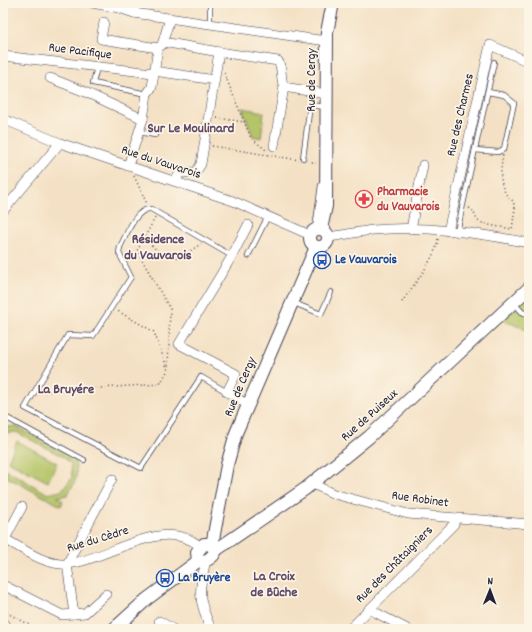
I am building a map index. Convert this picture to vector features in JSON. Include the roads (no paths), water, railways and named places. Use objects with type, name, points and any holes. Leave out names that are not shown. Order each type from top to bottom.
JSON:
[{"type":"street","points":[[92,3],[119,8],[134,13],[326,41]]},
{"type":"street","points":[[134,13],[135,3]]},
{"type":"street","name":"Rue de Cergy","points":[[209,547],[227,465],[236,434],[303,281],[318,237],[326,206],[326,41],[333,3]]},
{"type":"street","points":[[129,166],[143,119],[147,94],[152,87],[153,72],[160,45],[170,18]]},
{"type":"street","points":[[104,22],[101,39],[160,45],[219,55],[278,61],[280,64],[281,81],[284,87],[270,148]]},
{"type":"street","name":"Rue des Charmes","points":[[452,232],[490,45],[529,62]]},
{"type":"street","points":[[175,181],[180,173],[196,172],[201,164],[219,55]]},
{"type":"street","name":"Rue Pacifique","points":[[3,56],[215,80]]},
{"type":"street","points":[[50,78],[143,119]]},
{"type":"street","points":[[284,87],[326,94]]},
{"type":"street","name":"Rue du Vauvarois","points":[[3,119],[60,143],[233,201],[318,237]]},
{"type":"street","points":[[3,211],[60,143]]},
{"type":"street","points":[[411,229],[423,165]]},
{"type":"street","points":[[248,225],[232,256],[179,344],[236,374],[227,392],[248,405]]},
{"type":"street","points":[[318,237],[374,230],[411,229],[438,230],[529,242]]},
{"type":"street","name":"Rue de Puiseux","points":[[202,561],[214,554],[209,547],[267,516],[313,482],[369,437],[405,406],[414,394],[443,367],[452,362],[529,288]]},
{"type":"street","points":[[74,614],[66,564],[112,479]]},
{"type":"street","name":"Rue Robinet","points":[[313,482],[317,486],[334,494],[408,514],[529,524]]},
{"type":"street","name":"Rue du Cèdre","points":[[22,507],[4,539],[46,561],[66,564],[149,538],[170,535],[184,537],[209,547]]},
{"type":"street","name":"Rue des Châtaigniers","points":[[350,629],[454,524],[456,518]]},
{"type":"street","points":[[117,628],[147,598],[202,561]]},
{"type":"street","points":[[202,561],[199,597],[211,629]]},
{"type":"street","points":[[3,585],[62,615],[85,613],[106,594]]},
{"type":"street","points":[[369,609],[407,629]]},
{"type":"street","points":[[159,621],[173,629]]},
{"type":"street","points":[[3,623],[9,629]]},
{"type":"lane","points":[[210,3],[210,23]]},
{"type":"lane","points":[[452,232],[462,207],[494,62]]},
{"type":"lane","points":[[97,67],[93,84],[147,94]]},
{"type":"lane","points":[[475,150],[498,152],[504,149],[514,103],[504,95],[488,92]]},
{"type":"lane","points":[[303,158],[310,105],[326,107]]},
{"type":"lane","points":[[139,132],[155,135]]},
{"type":"lane","points":[[227,392],[200,377],[141,468],[25,408],[68,335],[94,336],[131,277],[119,253],[120,247],[139,213],[149,209],[158,213],[232,256]]},
{"type":"lane","points":[[248,256],[268,216]]},
{"type":"lane","points":[[293,303],[320,314],[331,292]]},
{"type":"lane","points":[[513,302],[522,312],[529,315]]},
{"type":"lane","points":[[3,418],[7,418],[84,460]]},
{"type":"place","name":"Pharmacie du Vauvarois","points":[[364,199]]},
{"type":"place","name":"Le Vauvarois","points":[[322,260]]},
{"type":"place","name":"La Bruyère","points":[[165,578]]},
{"type":"district","name":"Sur Le Moulinard","points":[[191,129]]},
{"type":"district","name":"Résidence du Vauvarois","points":[[158,248]]},
{"type":"district","name":"La Bruyére","points":[[66,390]]},
{"type":"district","name":"La Croix de Bûche","points":[[274,586]]}]
